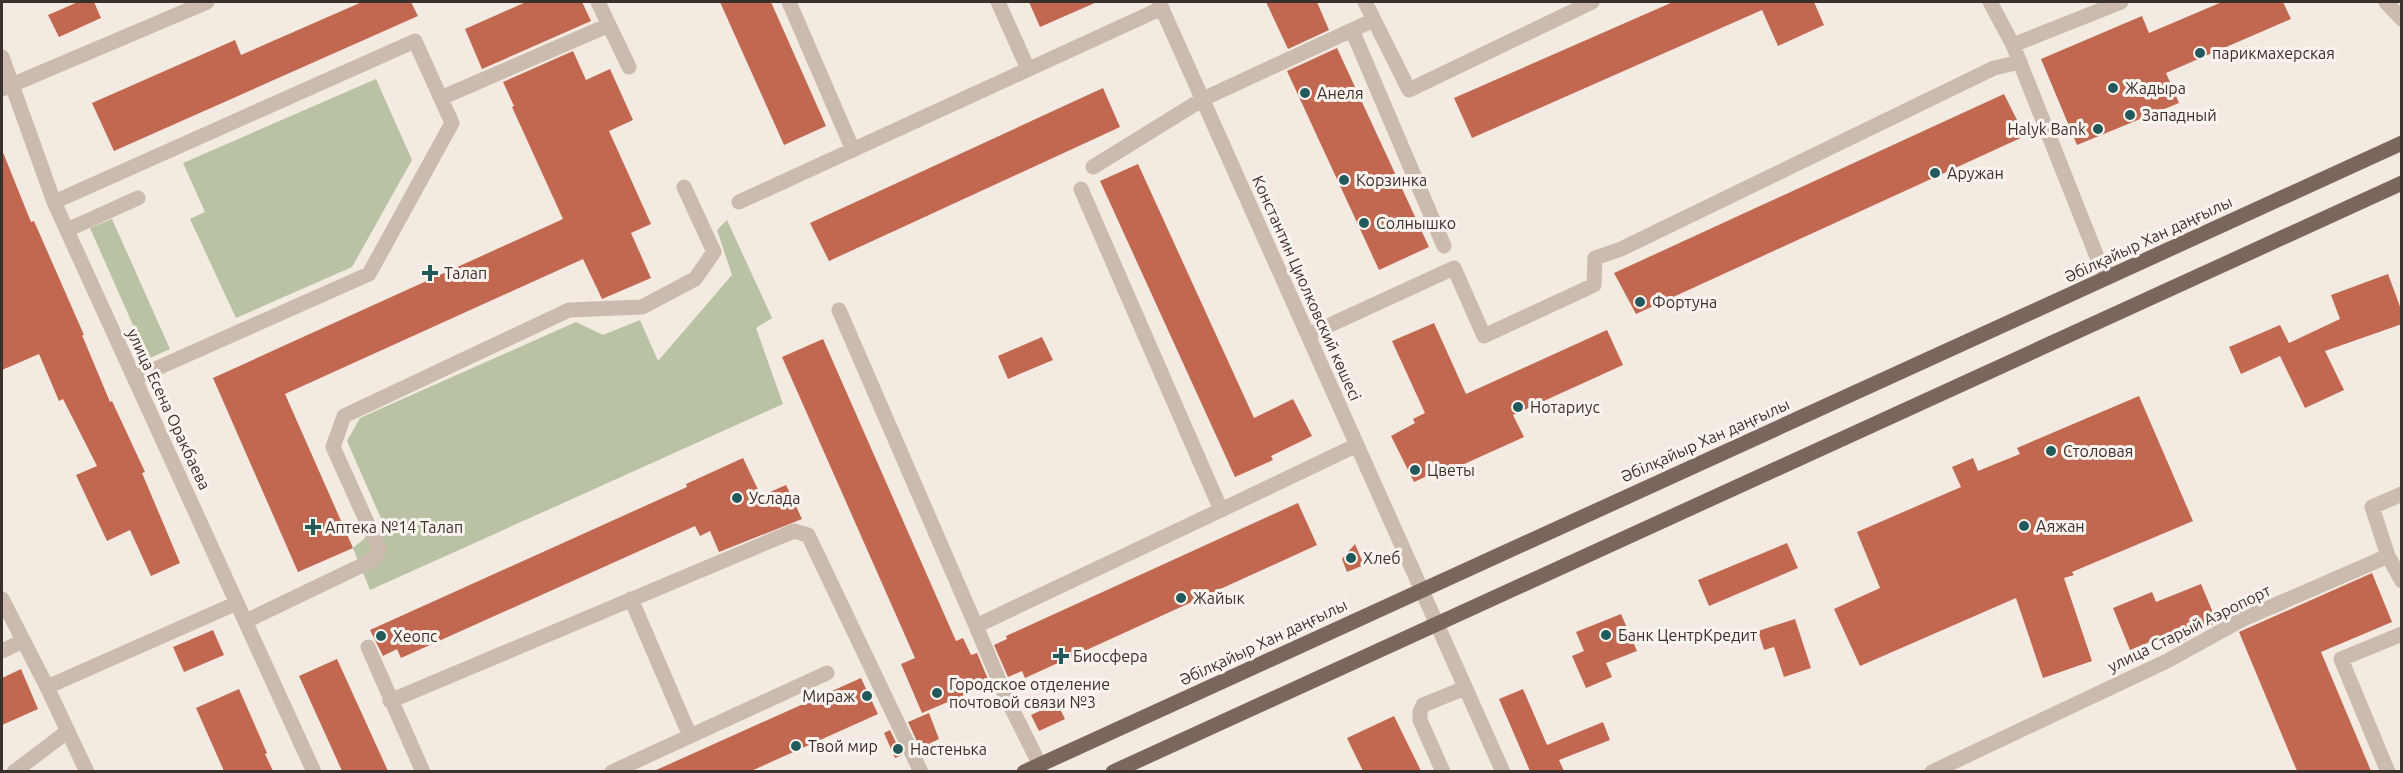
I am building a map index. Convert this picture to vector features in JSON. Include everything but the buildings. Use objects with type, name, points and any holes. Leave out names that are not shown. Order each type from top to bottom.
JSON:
[{"type":"main road","name":"Әбілқайыр Хан даңғылы","points":[[1024,771],[2402,143]]},
{"type":"main road","points":[[1113,771],[2402,183]]},
{"type":"street","points":[[7,86],[207,2]]},
{"type":"street","points":[[598,2],[629,67]]},
{"type":"street","points":[[789,2],[853,150]]},
{"type":"street","points":[[998,2],[1028,69]]},
{"type":"street","points":[[1365,2],[1408,90],[1592,2]]},
{"type":"street","points":[[1990,2],[2013,45],[2099,262],[2110,276]]},
{"type":"street","points":[[2013,45],[2121,2]]},
{"type":"street","points":[[2386,2],[2402,19]]},
{"type":"street","points":[[739,202],[1161,5]]},
{"type":"street","name":"Константин Циолковский көшесі","points":[[1161,5],[1503,771]]},
{"type":"street","points":[[1092,167],[1203,99],[1374,20]]},
{"type":"street","points":[[441,98],[609,25]]},
{"type":"street","points":[[1352,30],[1444,246]]},
{"type":"street","points":[[54,202],[415,41],[452,123],[369,274],[135,378]]},
{"type":"street","name":"улица Есена Оракбаева","points":[[2,57],[7,86],[54,202],[314,771]]},
{"type":"street","points":[[1308,335],[1454,268],[1484,336],[1594,285],[1595,258],[1621,249],[1994,68],[2020,62]]},
{"type":"street","points":[[246,621],[376,556],[379,549],[333,447],[344,416],[569,310],[642,307],[695,279],[714,252],[684,187]]},
{"type":"street","points":[[1081,189],[1221,510]]},
{"type":"street","points":[[67,230],[138,198]]},
{"type":"street","points":[[839,310],[1006,697],[1040,765]]},
{"type":"street","points":[[976,626],[1357,445]]},
{"type":"street","points":[[2402,494],[2372,507],[2388,556],[2402,581]]},
{"type":"street","points":[[390,701],[794,531],[808,535],[921,771]]},
{"type":"street","name":"улица Старый Аэропорт","points":[[1932,771],[2167,661],[2243,619],[2388,556]]},
{"type":"street","points":[[2,599],[87,771]]},
{"type":"street","points":[[631,599],[690,736]]},
{"type":"street","points":[[47,687],[237,603]]},
{"type":"street","points":[[2388,771],[2341,659],[2402,634]]},
{"type":"street","points":[[2,651],[24,641]]},
{"type":"street","points":[[368,647],[423,771]]},
{"type":"street","points":[[612,771],[827,673]]},
{"type":"street","points":[[1443,771],[1420,720],[1420,712],[1423,705],[1465,688]]},
{"type":"street","points":[[14,771],[68,731]]},
{"type":"green space","points":[[376,79],[412,160],[352,267],[236,318],[190,219],[205,212],[183,163]]},
{"type":"green space","points":[[112,219],[170,349],[148,359],[90,228]]},
{"type":"green space","points":[[727,220],[772,318],[756,328],[783,404],[370,590],[353,548],[383,523],[347,441],[360,418],[576,322],[603,335],[640,320],[658,361],[732,275],[717,230]]},
{"type":"place","name":"парикмахерская","points":[[2200,53]]},
{"type":"place","name":"Жадыра","points":[[2113,88]]},
{"type":"place","name":"Анеля","points":[[1305,93]]},
{"type":"place","name":"Западный","points":[[2130,115]]},
{"type":"place","name":"Halyk Bank","points":[[2098,129]]},
{"type":"place","name":"Аружан","points":[[1935,173]]},
{"type":"place","name":"Корзинка","points":[[1344,180]]},
{"type":"place","name":"Солнышко","points":[[1364,223]]},
{"type":"place","name":"Талап","points":[[430,273]]},
{"type":"place","name":"Фортуна","points":[[1640,302]]},
{"type":"place","name":"Нотариус","points":[[1518,407]]},
{"type":"place","name":"Столовая","points":[[2051,451]]},
{"type":"place","name":"Цветы","points":[[1415,470]]},
{"type":"place","name":"Услада","points":[[737,498]]},
{"type":"place","name":"Аяжан","points":[[2024,526]]},
{"type":"place","name":"Аптека №14 Талап","points":[[313,527]]},
{"type":"place","name":"Хлеб","points":[[1351,558]]},
{"type":"place","name":"Жайык","points":[[1181,598]]},
{"type":"place","name":"Банк ЦентрКредит","points":[[1606,635]]},
{"type":"place","name":"Хеопс","points":[[381,636]]},
{"type":"place","name":"Биосфера","points":[[1061,656]]},
{"type":"place","name":"Городское отделение почтовой связи №3","points":[[937,693]]},
{"type":"place","name":"Мираж","points":[[867,696]]},
{"type":"place","name":"Твой мир","points":[[796,746]]},
{"type":"place","name":"Настенька","points":[[898,749]]}]
